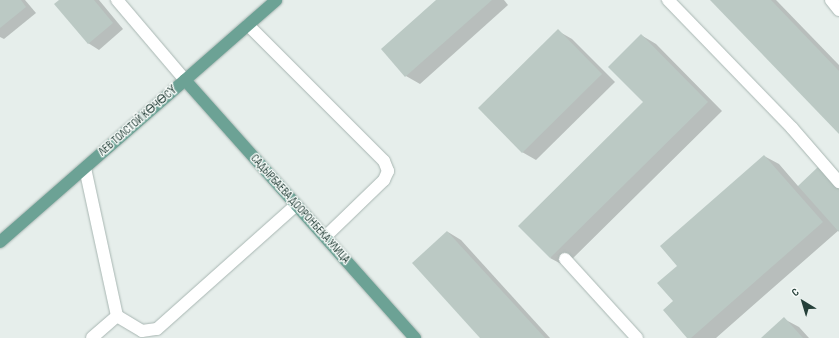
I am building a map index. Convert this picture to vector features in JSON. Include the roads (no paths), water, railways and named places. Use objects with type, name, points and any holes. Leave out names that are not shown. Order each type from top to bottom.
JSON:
[{"type":"main road","name":"ЛЕВ ТОЛСТОЙ КӨЧӨСҮ","points":[[0,242],[276,0]]},
{"type":"main road","name":"САДЫРБАЕВА ДООРОНБЕКА УЛИЦА","points":[[185,80],[415,338]]},
{"type":"lane","points":[[117,0],[185,80]]},
{"type":"lane","points":[[668,0],[792,128],[839,182]]},
{"type":"lane","points":[[831,0],[839,10]]},
{"type":"lane","points":[[248,25],[384,161],[388,171],[384,180],[325,237]]},
{"type":"lane","points":[[85,168],[117,316],[142,331],[157,329],[296,205]]},
{"type":"lane","points":[[565,259],[637,338]]},
{"type":"lane","points":[[92,338],[117,316]]}]
